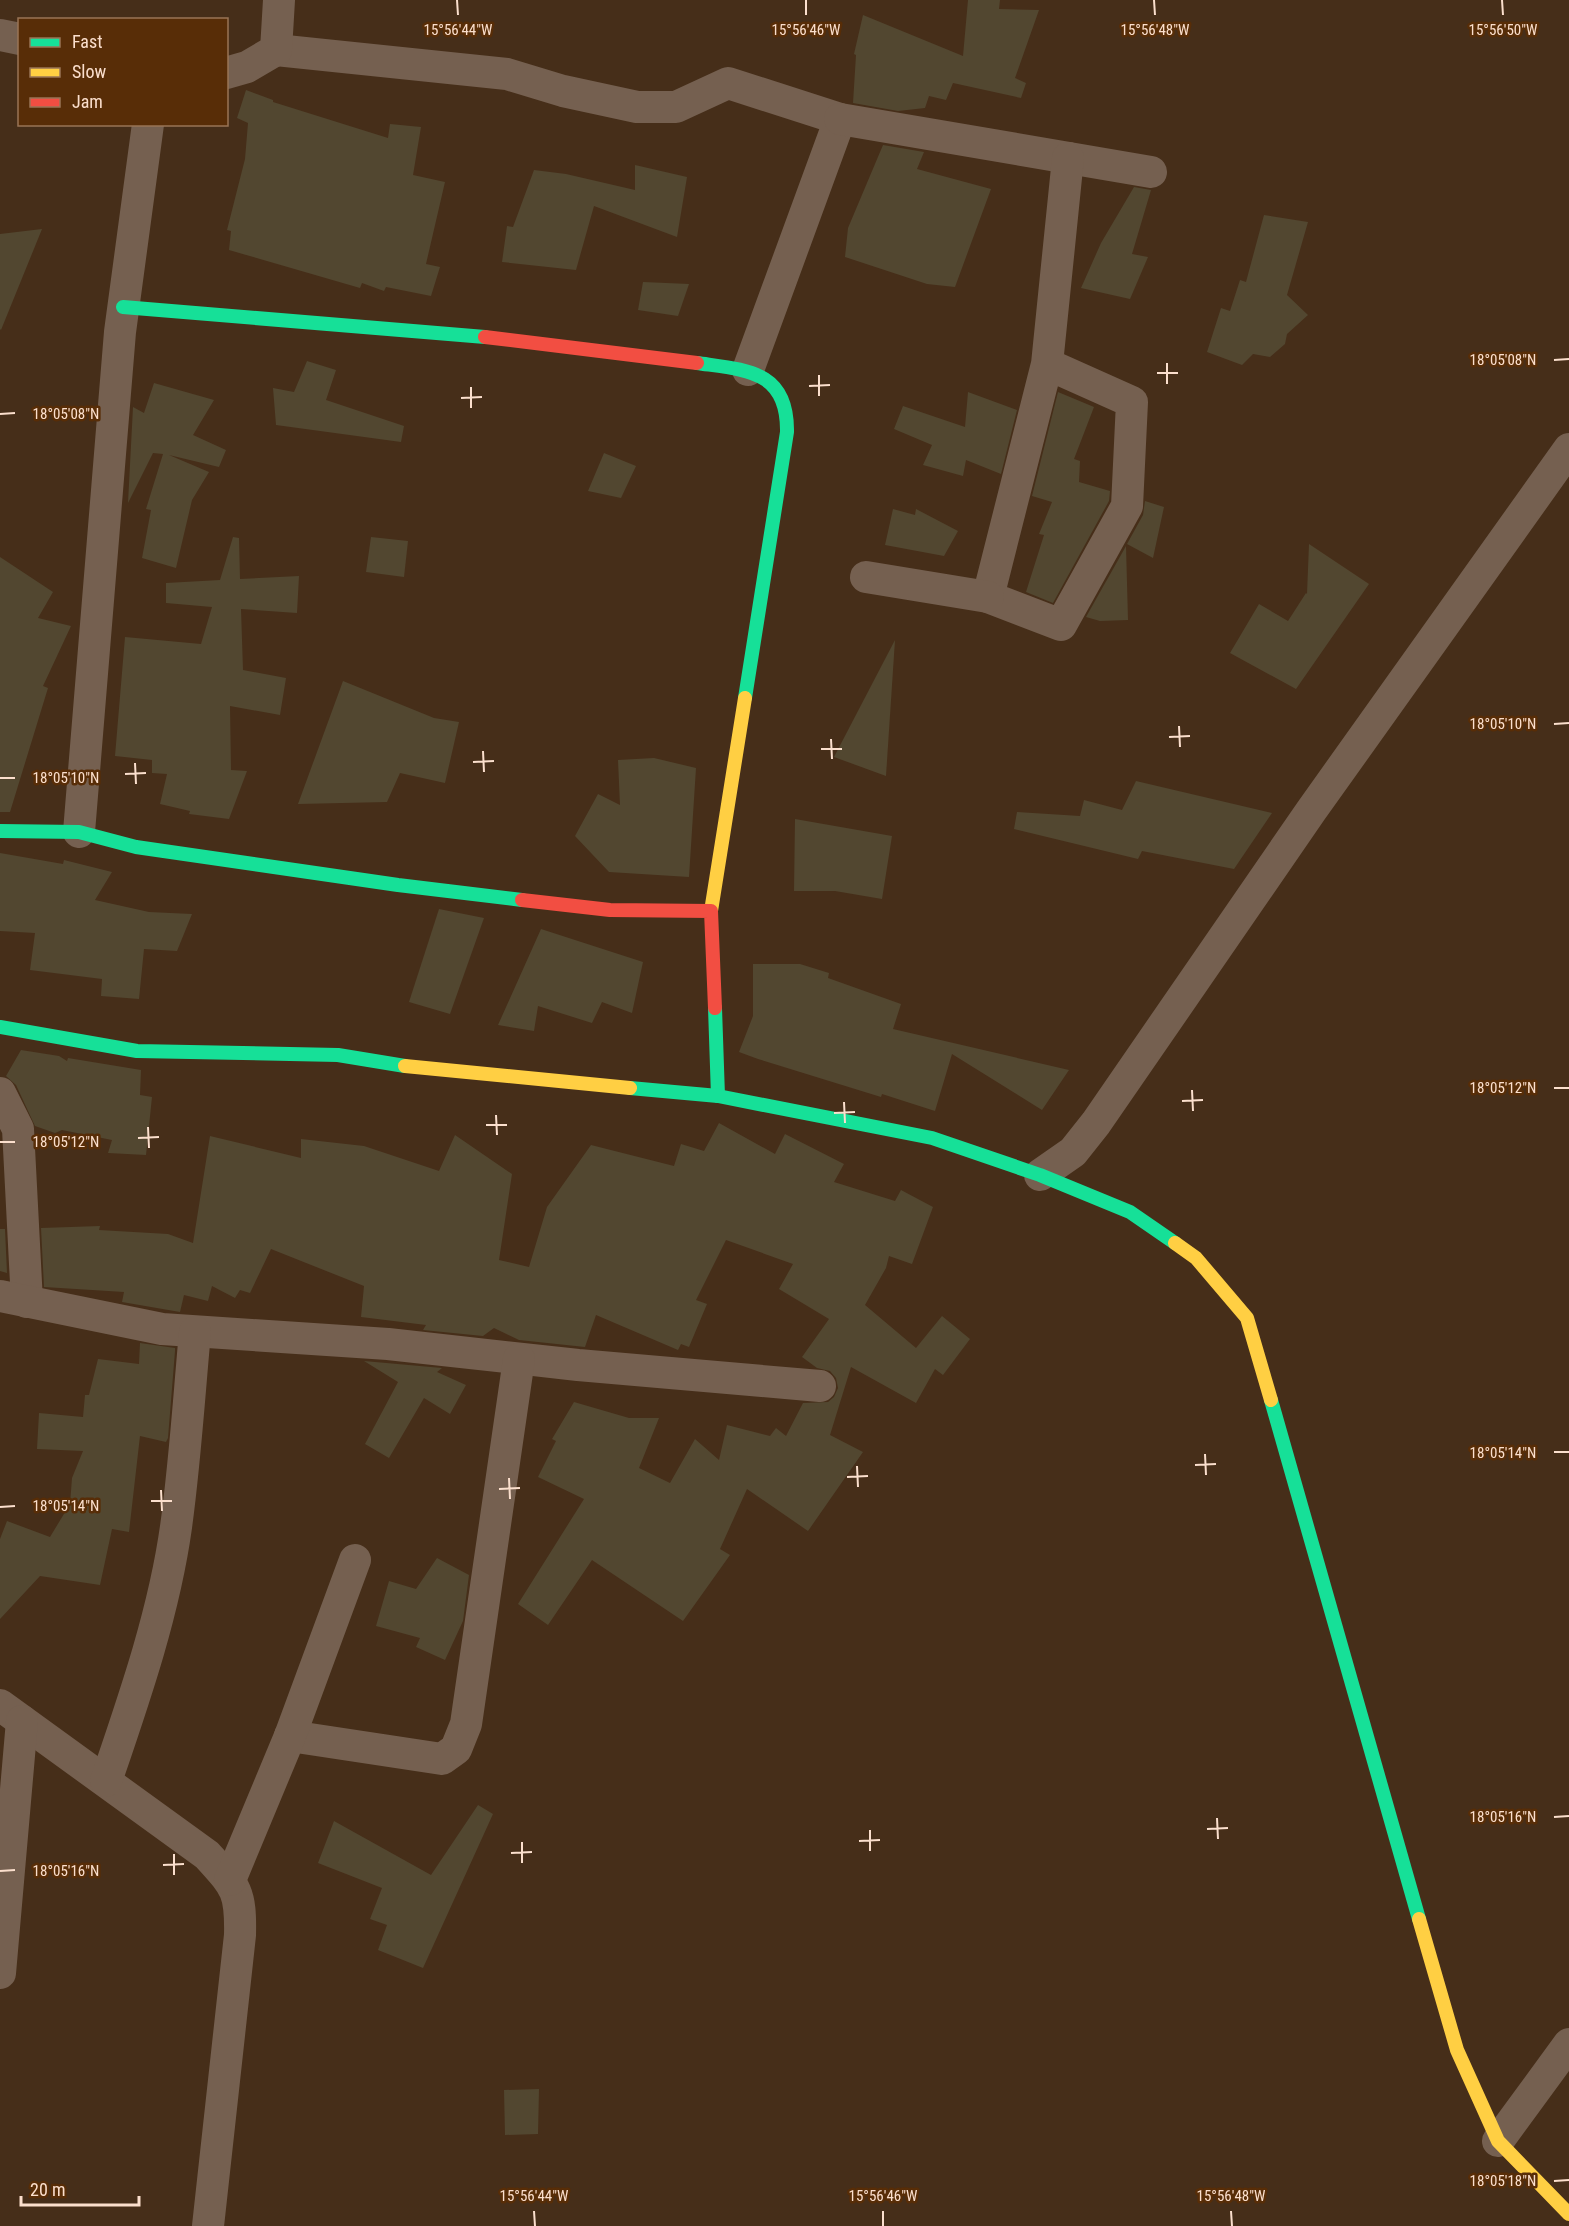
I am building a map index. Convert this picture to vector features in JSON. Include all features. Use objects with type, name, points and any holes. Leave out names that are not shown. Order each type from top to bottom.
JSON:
[{"type":"street","points":[[276,50],[279,0]]},
{"type":"street","points":[[0,35],[18,39]]},
{"type":"street","points":[[228,72],[247,67],[276,50],[507,74],[563,91],[638,107],[676,106],[728,83],[840,119],[1151,172]]},
{"type":"street","points":[[748,370],[840,119]]},
{"type":"street","points":[[79,832],[123,307],[148,126]]},
{"type":"street","points":[[988,597],[1047,364],[1068,158]]},
{"type":"street","points":[[123,307],[500,338],[748,370],[778,388],[788,406],[787,432],[711,910],[718,1096]]},
{"type":"street","points":[[866,577],[988,597],[1061,625],[1127,506],[1132,402],[1047,364]]},
{"type":"street","points":[[1040,1175],[1073,1152],[1096,1123],[1311,811],[1569,449]]},
{"type":"street","points":[[0,831],[79,832],[136,847],[410,886],[610,910],[711,910]]},
{"type":"street","points":[[0,1027],[137,1051],[338,1055],[411,1066],[718,1096],[932,1138],[1040,1175],[1130,1212],[1196,1258],[1247,1318],[1457,2050],[1498,2141],[1569,2214]]},
{"type":"street","points":[[0,1093],[18,1129],[14,1299],[162,1329],[388,1344],[519,1359],[820,1386]]},
{"type":"street","points":[[106,1781],[135,1694],[160,1603],[176,1528],[195,1332]]},
{"type":"street","points":[[290,1736],[442,1759],[456,1749],[466,1724],[519,1359]]},
{"type":"street","points":[[230,1880],[290,1736],[355,1560]]},
{"type":"street","points":[[11,1713],[207,1855],[230,1880],[240,1903],[240,1935],[208,2226]]},
{"type":"street","points":[[0,1973],[11,1713]]},
{"type":"street","points":[[1498,2141],[1569,2044]]},
{"type":"building","points":[[968,0],[1000,0],[999,9],[1039,10],[1015,78],[1026,83],[1021,98],[953,83],[946,100],[929,96],[925,108],[898,111],[853,103],[856,55],[854,54],[863,15],[963,56]]},
{"type":"building","points":[[246,90],[273,100],[273,102],[388,138],[390,124],[421,127],[413,175],[445,182],[426,264],[440,267],[431,296],[386,287],[384,291],[362,283],[360,288],[229,250],[231,231],[227,230],[245,159],[248,123],[237,118]]},
{"type":"building","points":[[883,145],[924,152],[917,169],[991,189],[955,287],[927,284],[845,257],[848,228]]},
{"type":"building","points":[[635,165],[687,177],[677,237],[594,206],[576,270],[502,262],[507,226],[513,227],[534,170],[566,174],[635,190]]},
{"type":"building","points":[[1134,187],[1151,190],[1132,254],[1148,257],[1130,299],[1081,288],[1101,243]]},
{"type":"building","points":[[1264,215],[1308,222],[1287,295],[1308,315],[1287,334],[1285,344],[1270,357],[1253,354],[1242,365],[1207,352],[1221,308],[1230,311],[1240,280],[1246,282]]},
{"type":"building","points":[[42,229],[1,330],[0,234]]},
{"type":"building","points":[[643,282],[689,284],[678,316],[638,310]]},
{"type":"building","points":[[307,361],[336,370],[326,400],[404,426],[401,442],[276,425],[273,388],[294,392]]},
{"type":"building","points":[[154,383],[214,400],[193,435],[226,450],[219,467],[169,455],[209,472],[192,500],[176,568],[142,558],[151,510],[146,509],[163,454],[153,453],[128,503],[133,407],[144,413]]},
{"type":"building","points":[[968,392],[1017,410],[1001,474],[966,460],[963,476],[923,465],[932,445],[894,429],[903,406],[965,427]]},
{"type":"building","points":[[1058,392],[1094,407],[1074,459],[1080,461],[1079,482],[1110,491],[1109,501],[1053,603],[1026,592],[1044,535],[1039,534],[1052,502],[1032,496]]},
{"type":"building","points":[[604,453],[636,466],[621,498],[588,491]]},
{"type":"building","points":[[1145,501],[1164,507],[1153,558],[1127,544],[1143,515]]},
{"type":"building","points":[[893,509],[915,515],[916,509],[958,531],[944,556],[885,545]]},
{"type":"building","points":[[233,537],[239,538],[240,579],[299,576],[297,613],[241,609],[243,670],[286,678],[280,715],[230,706],[231,770],[247,771],[229,819],[189,814],[190,811],[160,804],[167,774],[152,773],[152,760],[115,756],[125,637],[201,644],[212,607],[166,603],[166,583],[220,580]]},
{"type":"building","points":[[371,537],[408,541],[404,577],[366,572]]},
{"type":"building","points":[[1309,544],[1369,584],[1296,689],[1230,653],[1259,604],[1288,621],[1307,594]]},
{"type":"building","points":[[1126,546],[1128,620],[1100,621],[1086,617]]},
{"type":"building","points":[[0,557],[53,592],[38,618],[71,626],[43,686],[48,688],[10,812],[0,812]]},
{"type":"building","points":[[895,640],[886,776],[834,757]]},
{"type":"building","points":[[343,681],[434,718],[459,722],[445,783],[400,773],[387,802],[298,804]]},
{"type":"building","points":[[654,758],[696,768],[689,877],[609,872],[575,836],[598,794],[620,805],[618,760]]},
{"type":"building","points":[[1136,781],[1272,813],[1234,869],[1142,851],[1138,859],[1014,829],[1017,812],[1080,816],[1084,800],[1122,810]]},
{"type":"building","points":[[795,819],[892,836],[882,899],[835,891],[794,891]]},
{"type":"building","points":[[0,853],[63,864],[64,860],[112,872],[95,900],[149,912],[192,914],[177,951],[144,949],[139,999],[101,996],[102,979],[30,970],[35,933],[0,931]]},
{"type":"building","points":[[439,909],[484,918],[450,1014],[409,1002]]},
{"type":"building","points":[[541,929],[643,962],[632,1013],[602,1002],[592,1023],[538,1006],[534,1031],[498,1025]]},
{"type":"building","points":[[753,964],[800,964],[829,973],[828,978],[901,1004],[893,1029],[1069,1070],[1042,1110],[952,1054],[935,1111],[758,1059],[739,1052],[753,1016]]},
{"type":"building","points":[[21,1050],[59,1056],[67,1061],[68,1058],[141,1070],[140,1095],[152,1097],[146,1155],[108,1153],[112,1140],[62,1130],[55,1133],[35,1126],[16,1085],[6,1076]]},
{"type":"building","points":[[719,1123],[775,1154],[785,1134],[844,1164],[834,1182],[895,1201],[901,1190],[933,1207],[912,1264],[889,1256],[886,1268],[865,1305],[916,1348],[942,1316],[970,1339],[943,1375],[935,1369],[916,1403],[851,1367],[830,1435],[863,1452],[808,1531],[747,1489],[720,1549],[730,1555],[683,1621],[592,1560],[548,1625],[518,1604],[584,1499],[538,1477],[556,1441],[552,1439],[574,1402],[629,1418],[659,1418],[639,1468],[670,1483],[695,1439],[719,1460],[727,1425],[770,1436],[776,1428],[786,1436],[803,1403],[828,1402],[834,1397],[838,1388],[836,1378],[830,1371],[817,1368],[802,1357],[829,1319],[779,1289],[793,1264],[726,1240],[696,1300],[707,1304],[689,1347],[681,1344],[678,1350],[596,1315],[585,1347],[519,1340],[494,1328],[483,1336],[423,1330],[426,1325],[361,1317],[364,1286],[271,1249],[250,1293],[240,1290],[235,1298],[212,1286],[208,1301],[184,1295],[180,1312],[122,1302],[124,1292],[44,1287],[41,1228],[100,1226],[99,1230],[168,1234],[193,1243],[210,1136],[301,1158],[301,1139],[364,1146],[439,1171],[455,1135],[512,1174],[499,1260],[529,1267],[547,1207],[591,1145],[674,1166],[681,1144],[704,1151]]},
{"type":"building","points":[[0,1229],[5,1229],[7,1273],[0,1271]]},
{"type":"building","points":[[140,1343],[175,1348],[175,1351],[168,1438],[166,1442],[140,1436],[129,1532],[112,1529],[100,1585],[40,1576],[0,1619],[0,1539],[7,1521],[50,1537],[70,1504],[72,1478],[83,1451],[37,1449],[39,1413],[83,1417],[85,1395],[89,1395],[98,1359],[139,1364]]},
{"type":"building","points":[[364,1361],[442,1368],[437,1372],[466,1385],[450,1414],[424,1398],[389,1458],[365,1444],[398,1382]]},
{"type":"building","points":[[437,1558],[469,1575],[463,1621],[445,1660],[416,1647],[420,1638],[376,1626],[389,1581],[416,1589]]},
{"type":"building","points":[[478,1805],[493,1814],[423,1968],[378,1950],[387,1925],[370,1919],[382,1888],[318,1863],[334,1821],[431,1875]]},
{"type":"building","points":[[539,2089],[538,2134],[505,2135],[504,2090]]},
{"type":"traffic: fast","points":[[123,307],[485,337]]},
{"type":"traffic: fast","points":[[697,363],[732,368],[761,377],[772,385],[780,396],[785,412],[787,432],[745,698]]},
{"type":"traffic: fast","points":[[0,831],[79,832],[136,847],[398,885],[522,900]]},
{"type":"traffic: fast","points":[[715,1008],[718,1096]]},
{"type":"traffic: fast","points":[[0,1027],[137,1051],[338,1055],[405,1066]]},
{"type":"traffic: fast","points":[[630,1088],[718,1096],[932,1138],[1040,1175],[1130,1212],[1175,1243]]},
{"type":"traffic: fast","points":[[1271,1400],[1419,1919]]},
{"type":"traffic: slow","points":[[711,911],[745,698]]},
{"type":"traffic: slow","points":[[405,1066],[630,1088]]},
{"type":"traffic: slow","points":[[1175,1243],[1196,1258],[1247,1318],[1271,1400]]},
{"type":"traffic: slow","points":[[1419,1919],[1457,2050],[1498,2141],[1569,2214]]},
{"type":"traffic: jam","points":[[485,337],[697,363]]},
{"type":"traffic: jam","points":[[522,900],[610,910],[711,911],[715,1008]]}]
